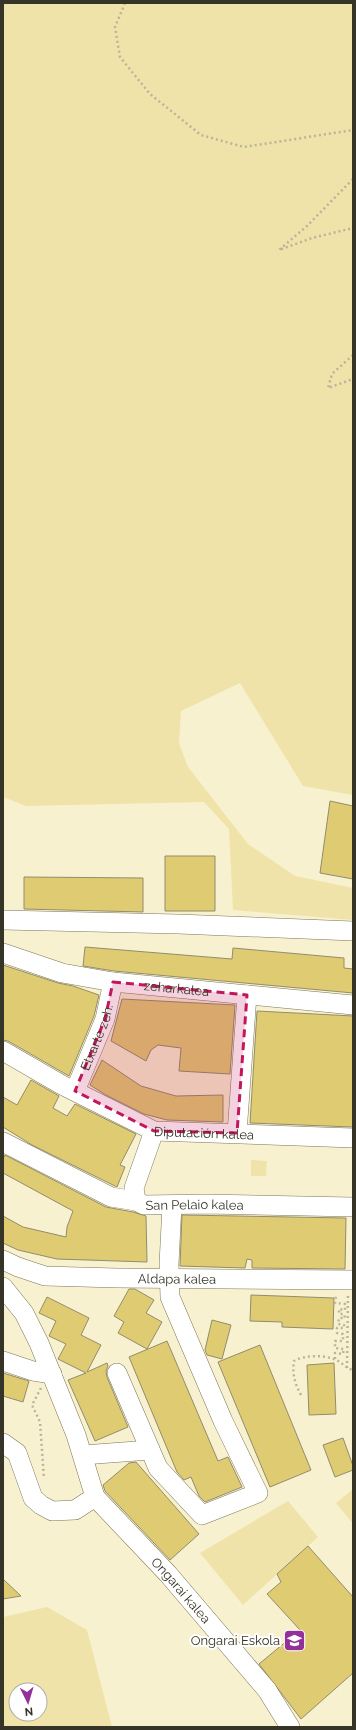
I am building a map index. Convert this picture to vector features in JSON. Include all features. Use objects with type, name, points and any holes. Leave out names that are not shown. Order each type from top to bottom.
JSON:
[{"type":"street","points":[[3,920],[178,924],[353,931]]},
{"type":"street","name":"zeharkalea","points":[[3,953],[62,973],[113,982],[353,1005]]},
{"type":"street","name":"Etxarte zeh.","points":[[75,1092],[105,1020],[113,982]]},
{"type":"street","points":[[237,1134],[247,995]]},
{"type":"street","name":"Diputación kalea","points":[[4,1054],[75,1092],[154,1131],[353,1138]]},
{"type":"street","points":[[136,1201],[134,1188],[154,1131]]},
{"type":"street","name":"San Pelaio kalea","points":[[3,1142],[111,1197],[136,1201],[144,1205],[206,1204],[353,1207]]},
{"type":"street","points":[[117,1373],[158,1468],[202,1515],[258,1493],[223,1421],[170,1296],[169,1278],[172,1205]]},
{"type":"street","name":"Aldapa kalea","points":[[3,1260],[18,1267],[45,1276],[169,1278],[348,1288]]},
{"type":"street","name":"Ongarai kalea","points":[[3,1288],[24,1313],[39,1343],[83,1455],[96,1498],[168,1574],[267,1690],[290,1727]]},
{"type":"street","points":[[3,1361],[33,1371],[52,1374]]},
{"type":"street","points":[[3,1443],[17,1453],[33,1498],[41,1505],[52,1511],[75,1510],[96,1498]]},
{"type":"street","points":[[83,1455],[150,1450]]},
{"type":"path","points":[[125,3],[115,27],[120,57],[150,94],[202,135],[244,147],[353,130]]},
{"type":"path","points":[[353,179],[306,226],[279,250],[312,238],[353,228]]},
{"type":"path","points":[[353,355],[332,374],[328,388],[353,379]]},
{"type":"path","points":[[335,1360],[335,1353],[343,1354],[344,1349],[335,1348],[335,1341],[343,1342],[343,1334],[336,1333],[337,1328],[344,1328],[344,1325],[338,1324],[339,1318],[345,1318],[344,1314],[339,1314],[339,1309],[345,1310],[345,1304],[335,1303],[336,1293],[348,1288],[347,1369]]},
{"type":"path","points":[[301,1395],[294,1380],[294,1361],[304,1356],[335,1360],[347,1369],[353,1370]]},
{"type":"path","points":[[33,1371],[34,1376],[44,1384],[32,1405],[40,1422],[44,1481]]},
{"type":"highlighted area","points":[[113,982],[247,995],[237,1133],[154,1131],[75,1091],[105,1019]]},
{"type":"shaded area","points":[[3,3],[353,3],[353,795],[303,786],[240,683],[181,711],[179,743],[188,767],[248,844],[295,876],[353,888],[353,920],[233,910],[229,829],[204,802],[26,806],[3,797]]},
{"type":"shaded area","points":[[251,1160],[267,1161],[266,1176],[251,1176]]},
{"type":"shaded area","points":[[353,1489],[353,1524],[336,1503]]},
{"type":"shaded area","points":[[288,1501],[318,1537],[243,1605],[200,1553]]},
{"type":"shaded area","points":[[47,1607],[87,1630],[112,1727],[3,1727],[3,1617]]},
{"type":"building","points":[[330,801],[353,806],[353,879],[320,873]]},
{"type":"building","points":[[165,856],[215,856],[215,911],[165,911]]},
{"type":"building","points":[[24,877],[143,878],[143,912],[24,909]]},
{"type":"building","points":[[85,947],[232,959],[233,948],[344,958],[344,968],[353,969],[353,993],[114,971],[83,966]]},
{"type":"building","points":[[3,965],[99,995],[94,1016],[69,1076],[8,1041],[3,1040]]},
{"type":"building","points":[[122,999],[235,1005],[230,1074],[179,1071],[181,1048],[158,1045],[151,1050],[146,1061],[111,1041]]},
{"type":"building","points":[[257,1011],[353,1016],[353,1127],[250,1123]]},
{"type":"building","points":[[102,1060],[141,1086],[176,1096],[223,1095],[223,1122],[167,1120],[144,1114],[106,1095],[90,1085]]},
{"type":"building","points":[[31,1080],[59,1096],[53,1108],[67,1116],[75,1104],[136,1134],[120,1165],[125,1167],[117,1187],[32,1145],[3,1127],[3,1097],[17,1105]]},
{"type":"building","points":[[5,1155],[106,1207],[146,1216],[147,1262],[57,1259],[18,1250],[3,1243],[3,1216],[23,1227],[66,1237],[67,1227],[73,1211],[3,1173],[3,1159]]},
{"type":"building","points":[[182,1215],[346,1218],[345,1269],[252,1268],[252,1260],[247,1259],[245,1268],[180,1266]]},
{"type":"building","points":[[129,1289],[135,1289],[154,1300],[146,1313],[162,1322],[147,1349],[118,1333],[124,1322],[114,1316]]},
{"type":"building","points":[[251,1295],[334,1298],[333,1329],[282,1327],[282,1322],[250,1321]]},
{"type":"building","points":[[47,1297],[89,1318],[81,1335],[101,1345],[87,1372],[107,1363],[107,1377],[128,1427],[95,1441],[68,1380],[86,1373],[58,1359],[66,1344],[49,1336],[56,1321],[39,1313]]},
{"type":"building","points":[[212,1320],[231,1325],[222,1359],[207,1355],[205,1350]]},
{"type":"building","points":[[167,1341],[218,1461],[228,1457],[242,1487],[205,1502],[199,1496],[191,1477],[184,1480],[177,1472],[129,1357]]},
{"type":"building","points":[[260,1345],[311,1470],[270,1487],[218,1362]]},
{"type":"building","points":[[334,1363],[336,1414],[309,1415],[307,1365]]},
{"type":"building","points":[[3,1373],[29,1381],[23,1402],[3,1396]]},
{"type":"building","points":[[343,1438],[353,1470],[335,1477],[323,1445]]},
{"type":"building","points":[[136,1462],[199,1534],[170,1560],[105,1491],[103,1485],[129,1463]]},
{"type":"building","points":[[308,1546],[353,1597],[353,1673],[301,1719],[259,1664],[300,1630],[267,1594],[281,1582],[277,1574]]},
{"type":"building","points":[[3,1579],[21,1596],[3,1599]]},
{"type":"place","name":"Ongarai Eskola","points":[[295,1640]]}]
